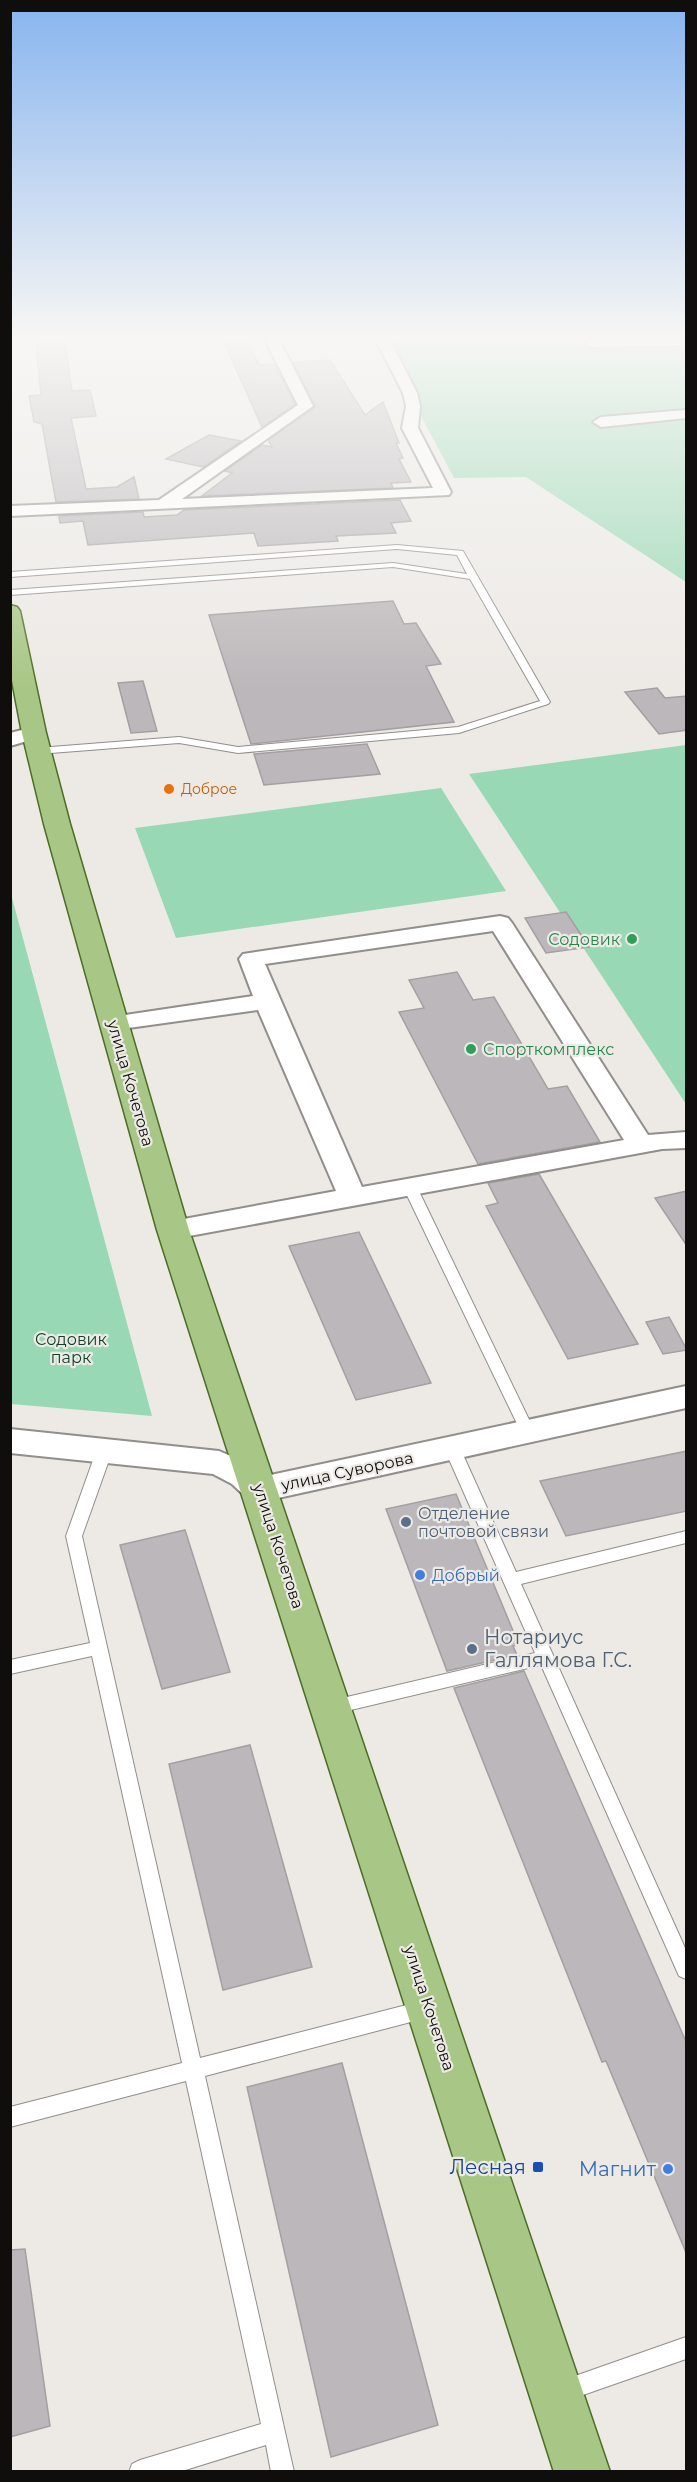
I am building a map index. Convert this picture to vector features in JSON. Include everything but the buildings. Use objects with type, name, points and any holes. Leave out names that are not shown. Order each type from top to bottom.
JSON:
[{"type":"main road","name":"улица Кочетова","points":[[10,611],[28,741],[114,1023],[173,1230],[332,1707],[582,2472]]},
{"type":"street","points":[[165,503],[234,456]]},
{"type":"street","points":[[10,511],[442,492],[424,456]]},
{"type":"street","points":[[351,1196],[251,959],[500,923],[641,1145]]},
{"type":"street","points":[[114,1023],[267,1001]]},
{"type":"street","points":[[173,1230],[409,1185],[641,1145],[687,1140]]},
{"type":"street","name":"улица Суворова","points":[[10,1441],[105,1449],[219,1463],[243,1475],[260,1490],[687,1397]]},
{"type":"street","points":[[219,1463],[235,1450],[240,1430]]},
{"type":"lane","points":[[10,575],[397,547],[460,552],[545,702],[459,730],[238,750],[179,740],[28,741]]},
{"type":"lane","points":[[10,593],[393,565],[473,577]]},
{"type":"lane","points":[[409,1185],[528,1432]]},
{"type":"lane","points":[[452,1448],[687,1970]]},
{"type":"lane","points":[[105,1449],[74,1536],[283,2472]]},
{"type":"lane","points":[[511,1580],[687,1537]]},
{"type":"lane","points":[[10,1667],[99,1648]]},
{"type":"lane","points":[[332,1707],[546,1657]]},
{"type":"lane","points":[[10,2117],[431,2008]]},
{"type":"lane","points":[[555,2394],[687,2348]]},
{"type":"lane","points":[[140,2472],[274,2431]]},
{"type":"green space","points":[[442,456],[686,456],[686,582],[526,477],[454,478]]},
{"type":"green space","name":"Содовик","points":[[686,745],[686,1104],[469,774]]},
{"type":"green space","points":[[441,788],[506,891],[176,938],[135,828]]},
{"type":"green space","name":"Содовик парк","points":[[11,894],[152,1416],[11,1404]]},
{"type":"place","name":"Доброе","points":[[169,789]]},
{"type":"place","name":"Содовик","points":[[632,939]]},
{"type":"place","name":"Спорткомплекс","points":[[471,1049]]},
{"type":"place","name":"Отделение почтовой связи","points":[[406,1522]]},
{"type":"place","name":"Добрый","points":[[420,1575]]},
{"type":"place","name":"Нотариус Галлямова Г.С.","points":[[472,1649]]},
{"type":"place","name":"Лесная","points":[[538,2167]]},
{"type":"place","name":"Магнит","points":[[668,2169]]}]
